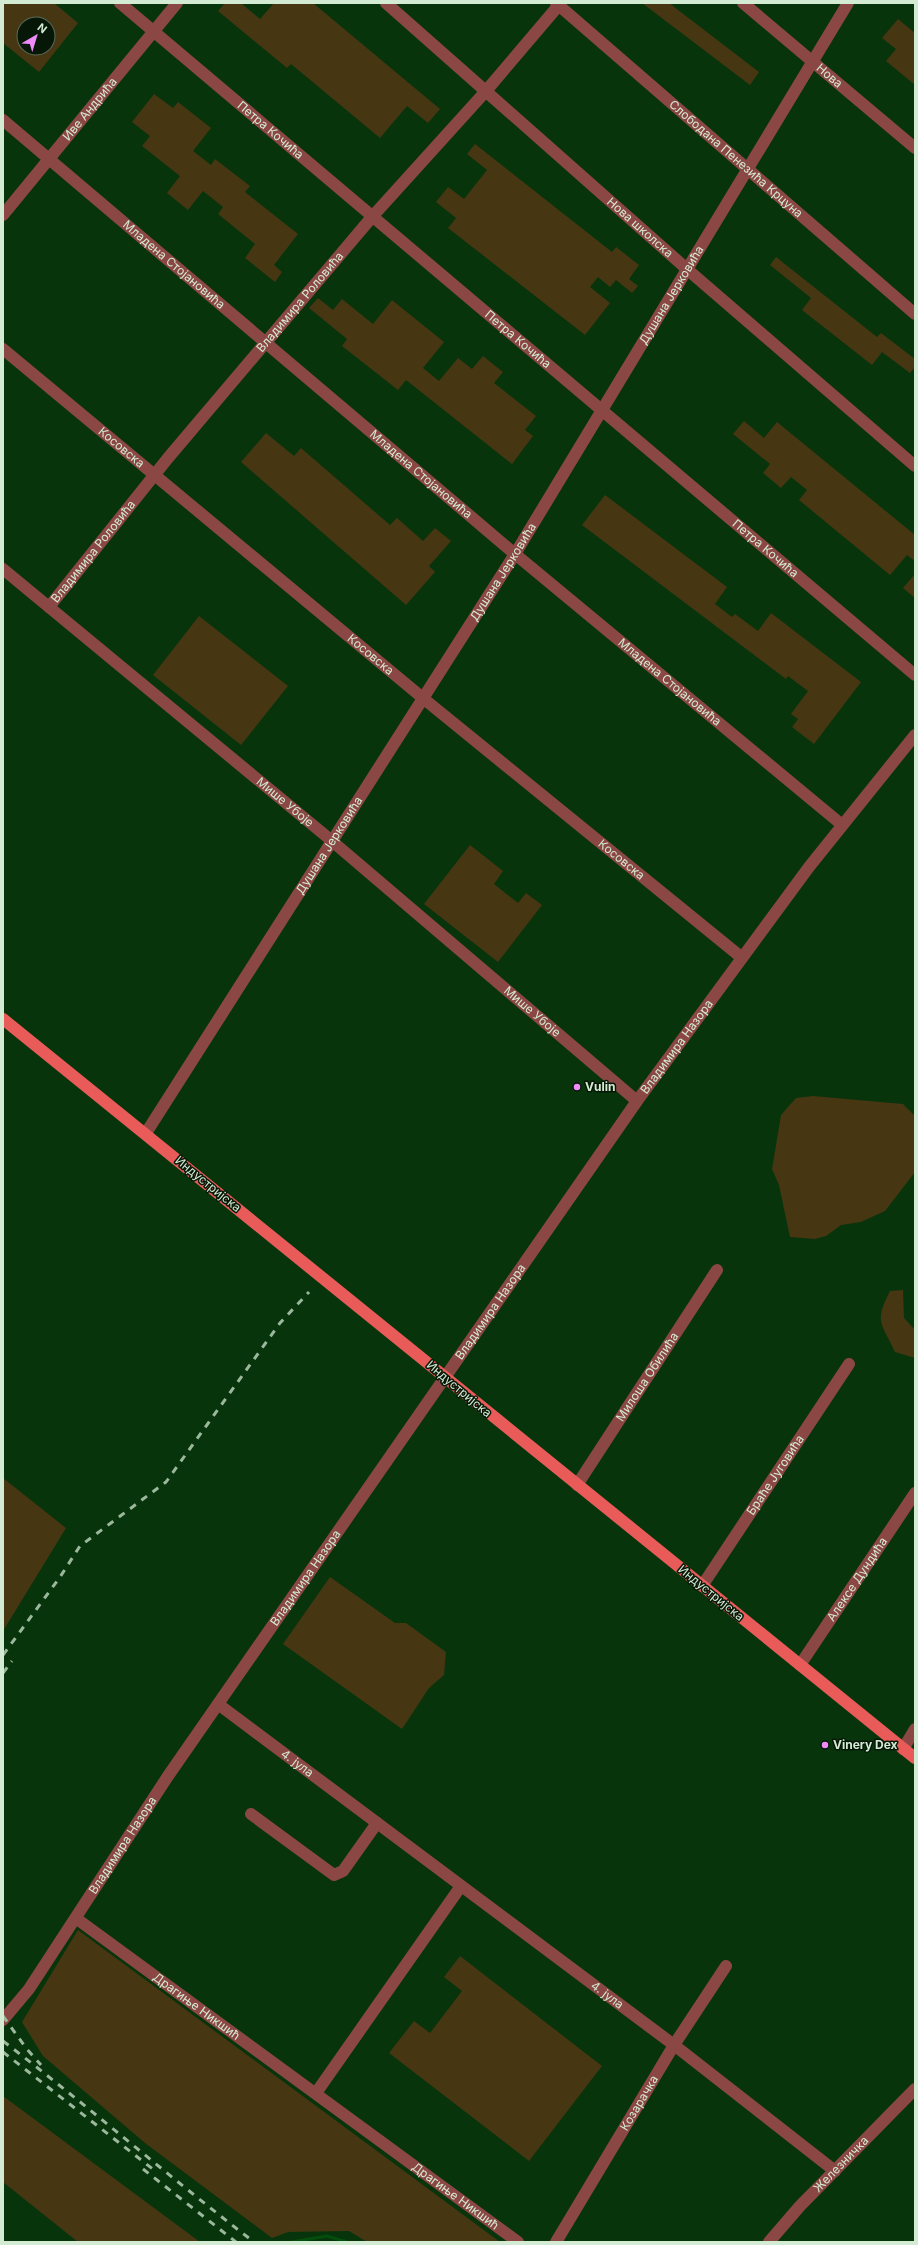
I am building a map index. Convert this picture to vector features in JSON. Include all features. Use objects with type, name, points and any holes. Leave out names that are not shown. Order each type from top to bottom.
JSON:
[{"type":"main road","name":"Индустријска","points":[[3,1019],[915,1758]]},
{"type":"street","name":"Петра Кочића","points":[[120,3],[602,412],[915,675]]},
{"type":"street","name":"Иве Андрића","points":[[3,215],[177,3]]},
{"type":"street","name":"Нова школска","points":[[386,3],[688,270],[915,466]]},
{"type":"street","name":"Нова","points":[[744,3],[915,148]]},
{"type":"street","name":"Душана Јерковића","points":[[146,1134],[424,699],[514,554],[749,170],[848,3]]},
{"type":"street","name":"Владимира Роловића","points":[[49,607],[155,475],[372,217],[486,92],[558,4]]},
{"type":"street","name":"Слободана Пенезића Крцуна","points":[[558,4],[915,314]]},
{"type":"street","name":"Младена Стојановића","points":[[3,120],[514,554],[841,824]]},
{"type":"street","name":"Косовска","points":[[3,349],[424,699],[741,957]]},
{"type":"street","name":"Мише Убоје","points":[[3,569],[332,841],[637,1100]]},
{"type":"street","name":"Владимира Назора","points":[[3,2020],[30,1989],[77,1919],[168,1776],[444,1376],[637,1100],[741,957],[841,824],[915,735]]},
{"type":"street","name":"Милоша Обилића","points":[[577,1485],[717,1270]]},
{"type":"street","name":"Браће Југовића","points":[[702,1586],[849,1364]]},
{"type":"street","name":"Алексе Дундића","points":[[800,1665],[915,1493]]},
{"type":"street","name":"4. јула","points":[[218,1704],[376,1824],[674,2045],[835,2171]]},
{"type":"street","points":[[904,1749],[915,1730]]},
{"type":"street","points":[[251,1814],[334,1875],[343,1871],[376,1824]]},
{"type":"street","points":[[316,2093],[461,1886]]},
{"type":"street","name":"Драгиње Никшић","points":[[77,1919],[518,2242]]},
{"type":"street","name":"Козарачка","points":[[556,2242],[674,2045],[726,1966]]},
{"type":"street","name":"Железничка","points":[[769,2242],[800,2206],[915,2089]]},
{"type":"shaded area","points":[[3,3],[54,3],[78,23],[56,51],[56,16],[16,16],[16,53],[3,43]]},
{"type":"shaded area","points":[[225,3],[241,3],[260,19],[274,3],[313,3],[440,109],[428,123],[407,106],[380,138],[291,64],[287,68],[218,11]]},
{"type":"shaded area","points":[[642,3],[669,3],[759,72],[750,85]]},
{"type":"shaded area","points":[[898,19],[915,33],[915,85],[886,61],[896,49],[882,38]]},
{"type":"shaded area","points":[[19,56],[52,56],[39,72]]},
{"type":"shaded area","points":[[154,94],[173,108],[178,102],[211,128],[193,151],[211,165],[215,159],[250,186],[245,192],[298,234],[274,265],[282,272],[275,282],[245,258],[255,244],[218,214],[223,207],[203,191],[188,210],[167,193],[180,176],[142,146],[150,136],[132,122]]},
{"type":"shaded area","points":[[475,144],[612,252],[616,247],[639,265],[629,279],[638,286],[632,293],[616,280],[610,287],[598,277],[590,287],[610,303],[585,335],[448,228],[456,218],[436,202],[448,187],[464,199],[487,170],[467,154]]},
{"type":"shaded area","points":[[776,257],[877,337],[881,333],[915,359],[915,367],[910,373],[882,352],[872,365],[802,310],[811,298],[770,265]]},
{"type":"shaded area","points":[[318,298],[333,310],[342,299],[373,324],[392,300],[444,342],[423,368],[439,381],[458,358],[472,369],[483,356],[503,372],[494,383],[536,416],[525,430],[533,436],[512,464],[406,380],[398,390],[342,346],[347,339],[309,308]]},
{"type":"shaded area","points":[[744,421],[764,438],[777,422],[915,535],[915,561],[907,555],[890,575],[799,500],[807,490],[791,477],[781,488],[763,473],[770,464],[733,434]]},
{"type":"shaded area","points":[[266,433],[294,456],[301,448],[390,525],[397,518],[423,541],[435,528],[451,541],[429,566],[435,572],[406,605],[241,462]]},
{"type":"shaded area","points":[[605,495],[727,587],[715,604],[732,617],[735,614],[758,631],[771,613],[861,682],[814,744],[792,727],[798,719],[791,714],[808,691],[788,676],[786,679],[582,525]]},
{"type":"shaded area","points":[[915,574],[915,598],[903,588]]},
{"type":"shaded area","points":[[199,616],[288,686],[241,745],[153,675]]},
{"type":"shaded area","points":[[470,845],[503,871],[494,884],[518,903],[526,893],[542,905],[498,962],[424,904]]},
{"type":"shaded area","points":[[813,1096],[903,1104],[915,1116],[915,1172],[885,1211],[861,1222],[841,1225],[826,1236],[815,1239],[790,1237],[779,1185],[772,1169],[781,1115],[796,1098]]},
{"type":"shaded area","points":[[903,1290],[904,1318],[915,1330],[915,1358],[895,1352],[881,1322],[882,1309],[890,1291]]},
{"type":"shaded area","points":[[3,1478],[66,1528],[3,1631]]},
{"type":"shaded area","points":[[330,1577],[395,1623],[406,1623],[446,1652],[444,1675],[429,1688],[402,1729],[283,1644]]},
{"type":"shaded area","points":[[78,1930],[500,2242],[367,2242],[349,2231],[288,2232],[272,2238],[145,2143],[43,2056],[22,2022]]},
{"type":"shaded area","points":[[460,1956],[602,2066],[529,2161],[389,2053],[414,2021],[430,2033],[462,1991],[444,1977]]},
{"type":"shaded area","points":[[3,2096],[200,2242],[78,2242],[3,2182]]},
{"type":"waterway","points":[[291,2242],[327,2236],[347,2242]]},
{"type":"railway","points":[[3,1655],[60,1577],[80,1546],[166,1482],[280,1323],[309,1292]]},
{"type":"railway","points":[[3,1673],[12,1661]]},
{"type":"railway","points":[[3,2016],[26,2048],[41,2065]]},
{"type":"railway","points":[[3,2041],[254,2242]]},
{"type":"railway","points":[[3,2052],[154,2170]]},
{"type":"railway","points":[[143,2169],[236,2242]]},
{"type":"place","name":"Vulin","points":[[577,1087]]},
{"type":"place","name":"Vinery Dex","points":[[825,1745]]}]
